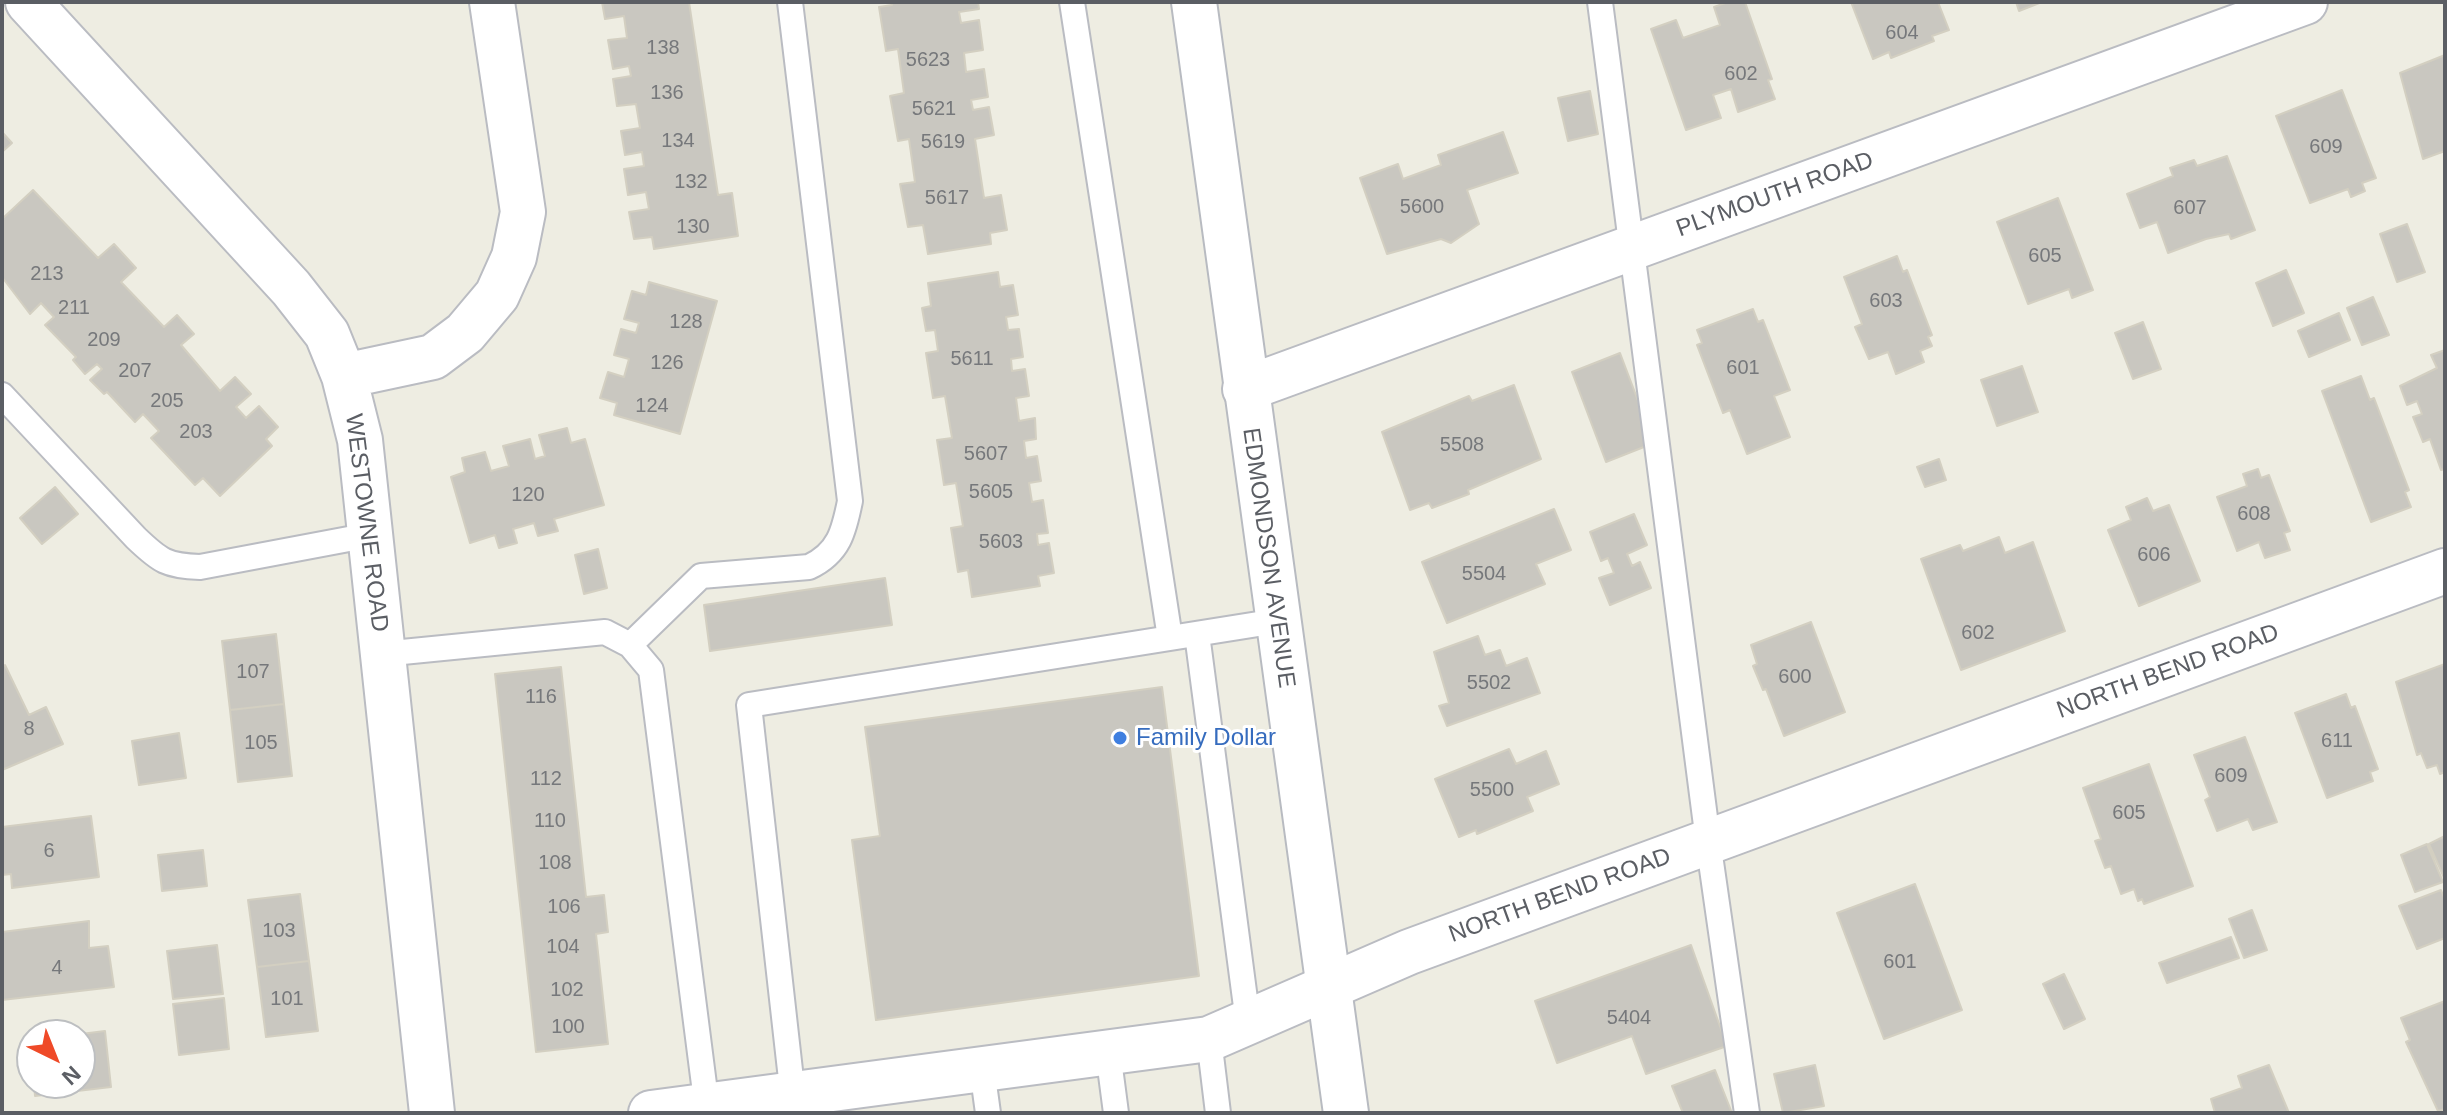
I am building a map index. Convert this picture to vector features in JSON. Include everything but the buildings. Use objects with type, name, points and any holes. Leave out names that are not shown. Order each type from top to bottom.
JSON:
[{"type":"street","name":"WESTOWNE ROAD","points":[[28,2],[291,288],[327,334],[344,376],[360,440],[432,1113]]},
{"type":"street","points":[[344,376],[433,357],[465,333],[497,295],[514,257],[523,212],[492,2]]},
{"type":"street","name":"EDMONDSON AVENUE","points":[[1194,2],[1346,1113]]},
{"type":"street","name":"PLYMOUTH ROAD","points":[[1245,389],[2305,2]]},
{"type":"street","name":"NORTH BEND ROAD","points":[[651,1113],[793,1097],[1108,1052],[1228,1031],[1409,952],[2445,571]]},
{"type":"lane","points":[[630,645],[701,576],[809,567],[823,561],[838,545],[845,528],[850,501],[790,2]]},
{"type":"lane","points":[[1072,2],[1170,638]]},
{"type":"lane","points":[[1600,2],[1634,246],[1708,841],[1747,1113]]},
{"type":"lane","points":[[2,395],[136,538],[157,558],[174,566],[200,567],[370,535]]},
{"type":"lane","points":[[793,1097],[749,705],[1277,621]]},
{"type":"lane","points":[[382,654],[605,632],[630,645],[651,670],[707,1108]]},
{"type":"lane","points":[[1197,634],[1228,1031],[1218,1113]]},
{"type":"lane","points":[[1108,1052],[1116,1113]]},
{"type":"lane","points":[[982,1069],[988,1113]]},
{"type":"place","name":"Family Dollar","points":[[1120,738]]}]
